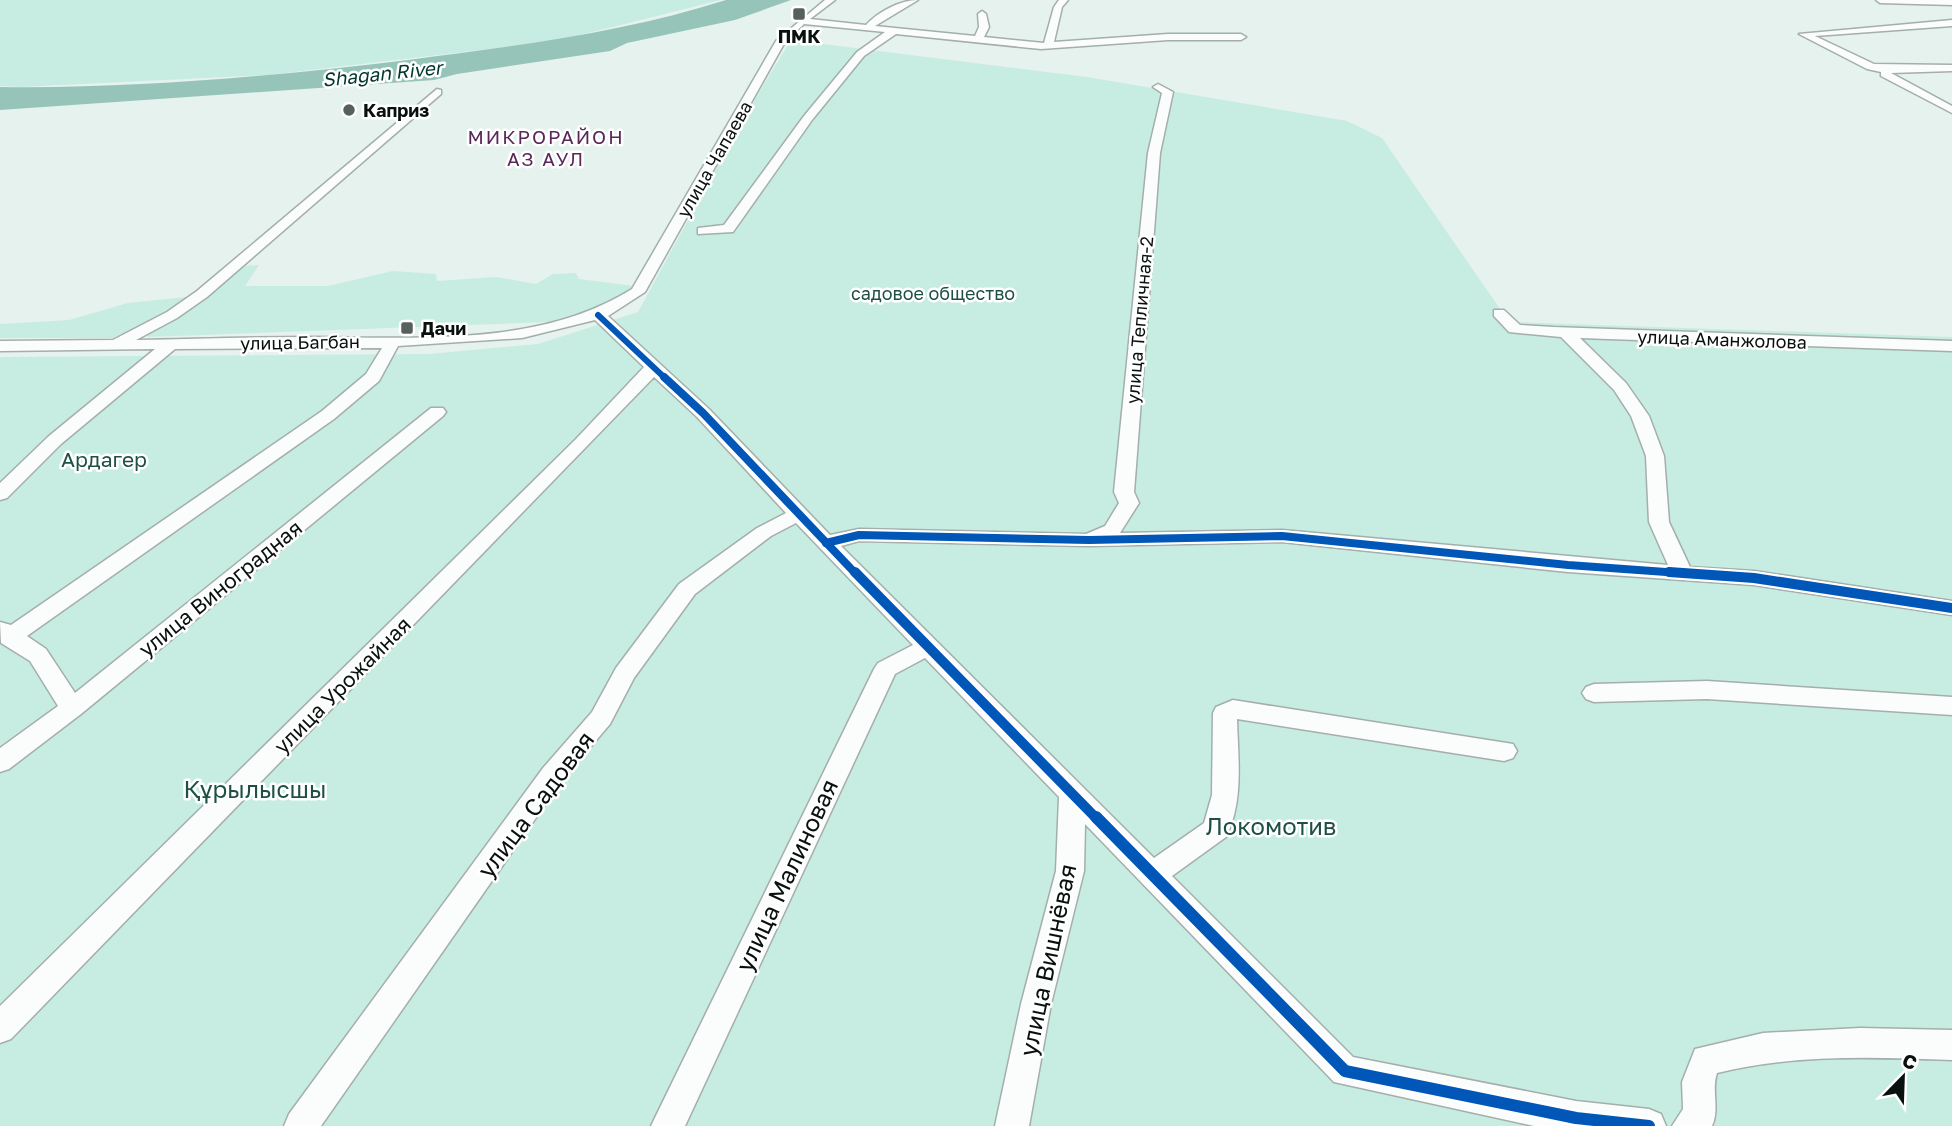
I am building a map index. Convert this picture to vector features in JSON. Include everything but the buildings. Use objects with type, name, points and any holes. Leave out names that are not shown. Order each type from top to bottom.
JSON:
[{"type":"street","name":"улица Чапаева","points":[[598,315],[615,309],[638,292],[781,41],[802,21],[831,0]]},
{"type":"street","points":[[869,27],[876,19],[914,0]]},
{"type":"street","points":[[1048,46],[1058,7],[1064,0]]},
{"type":"street","points":[[1880,0],[1952,2]]},
{"type":"street","points":[[978,40],[984,27],[982,14]]},
{"type":"street","points":[[802,21],[1048,46],[1168,37],[1241,37]]},
{"type":"street","points":[[1952,23],[1804,34],[1859,63],[1888,70],[1952,68]]},
{"type":"street","points":[[703,231],[728,229],[808,118],[846,75],[860,54],[895,30]]},
{"type":"street","points":[[1888,70],[1885,74],[1904,86],[1952,110]]},
{"type":"street","name":"улица Тепличная-2","points":[[1089,540],[1112,530],[1129,503],[1124,492],[1154,153],[1168,92],[1158,88]]},
{"type":"street","points":[[112,345],[148,328],[202,294],[437,92]]},
{"type":"street","name":"улица Аманжолова","points":[[1499,313],[1515,329],[1566,333],[1952,346]]},
{"type":"street","points":[[598,315],[652,369],[703,413],[826,543],[1345,1071],[1535,1118],[1576,1118],[1649,1126]]},
{"type":"street","name":"улица Багбан","points":[[0,346],[388,340],[507,333],[556,326],[598,315]]},
{"type":"street","points":[[1566,333],[1620,387],[1640,416],[1655,456],[1659,522],[1682,573]]},
{"type":"street","points":[[72,708],[38,655],[5,632],[328,415],[373,377],[390,348],[388,340]]},
{"type":"street","points":[[0,494],[55,440],[170,345]]},
{"type":"street","name":"улица Урожайная","points":[[0,1028],[573,453],[652,369]]},
{"type":"street","name":"улица Виноградная","points":[[0,762],[72,708],[438,412]]},
{"type":"street","name":"улица Садовая","points":[[301,1126],[552,775],[601,718],[624,674],[687,589],[764,532],[799,514]]},
{"type":"street","points":[[826,543],[859,535],[1089,540],[1282,536],[1754,578],[1948,613]]},
{"type":"street","name":"улица Малиновая","points":[[668,1126],[886,669],[928,647]]},
{"type":"street","points":[[1594,693],[1707,690],[1952,706]]},
{"type":"street","points":[[1152,875],[1216,829],[1225,795],[1225,713],[1233,709],[1504,751]]},
{"type":"street","name":"улица Вишнёвая","points":[[1012,1126],[1036,1004],[1070,871],[1072,793]]},
{"type":"street","points":[[1689,1126],[1700,1116],[1698,1082],[1706,1060],[1742,1049],[1903,1043],[1952,1045]]},
{"type":"green space","points":[[0,0],[721,0],[556,41],[268,75],[20,87],[0,86]]},
{"type":"green space","points":[[791,40],[1087,77],[1347,121],[1382,138],[1509,322],[1952,337],[1952,1126],[0,1126],[0,357],[429,354],[538,344],[638,312],[750,107]]},
{"type":"green space","points":[[259,265],[245,286],[328,286],[393,271],[436,274],[437,281],[496,277],[536,284],[553,274],[576,273],[579,279],[634,286],[610,303],[548,322],[148,337],[143,325],[112,338],[0,338],[0,324],[69,320],[128,303],[207,295],[239,266]]},
{"type":"water","name":"Shagan River","points":[[726,0],[791,0],[735,20],[627,43],[610,51],[457,74],[434,80],[0,110],[0,87],[101,86],[204,80],[408,60],[529,44],[608,30]]},
{"type":"cycle path","points":[[598,315],[703,413],[826,543],[1345,1071],[1576,1118],[1649,1126]]},
{"type":"cycle path","points":[[826,543],[859,535],[1089,540],[1282,536],[1568,565],[1754,578],[1952,608]]},
{"type":"place","name":"ПМК","points":[[799,14]]},
{"type":"place","name":"Каприз","points":[[349,110]]},
{"type":"place","name":"Дачи","points":[[407,328]]},
{"type":"district","name":"МИКРОРАЙОН АЗ АУЛ","points":[[546,147]]},
{"type":"park label","name":"садовое общество","points":[[933,293]]},
{"type":"park label","name":"Ардагер","points":[[104,459]]},
{"type":"park label","name":"Құрылысшы","points":[[255,788]]},
{"type":"park label","name":"Локомотив","points":[[1271,825]]}]
